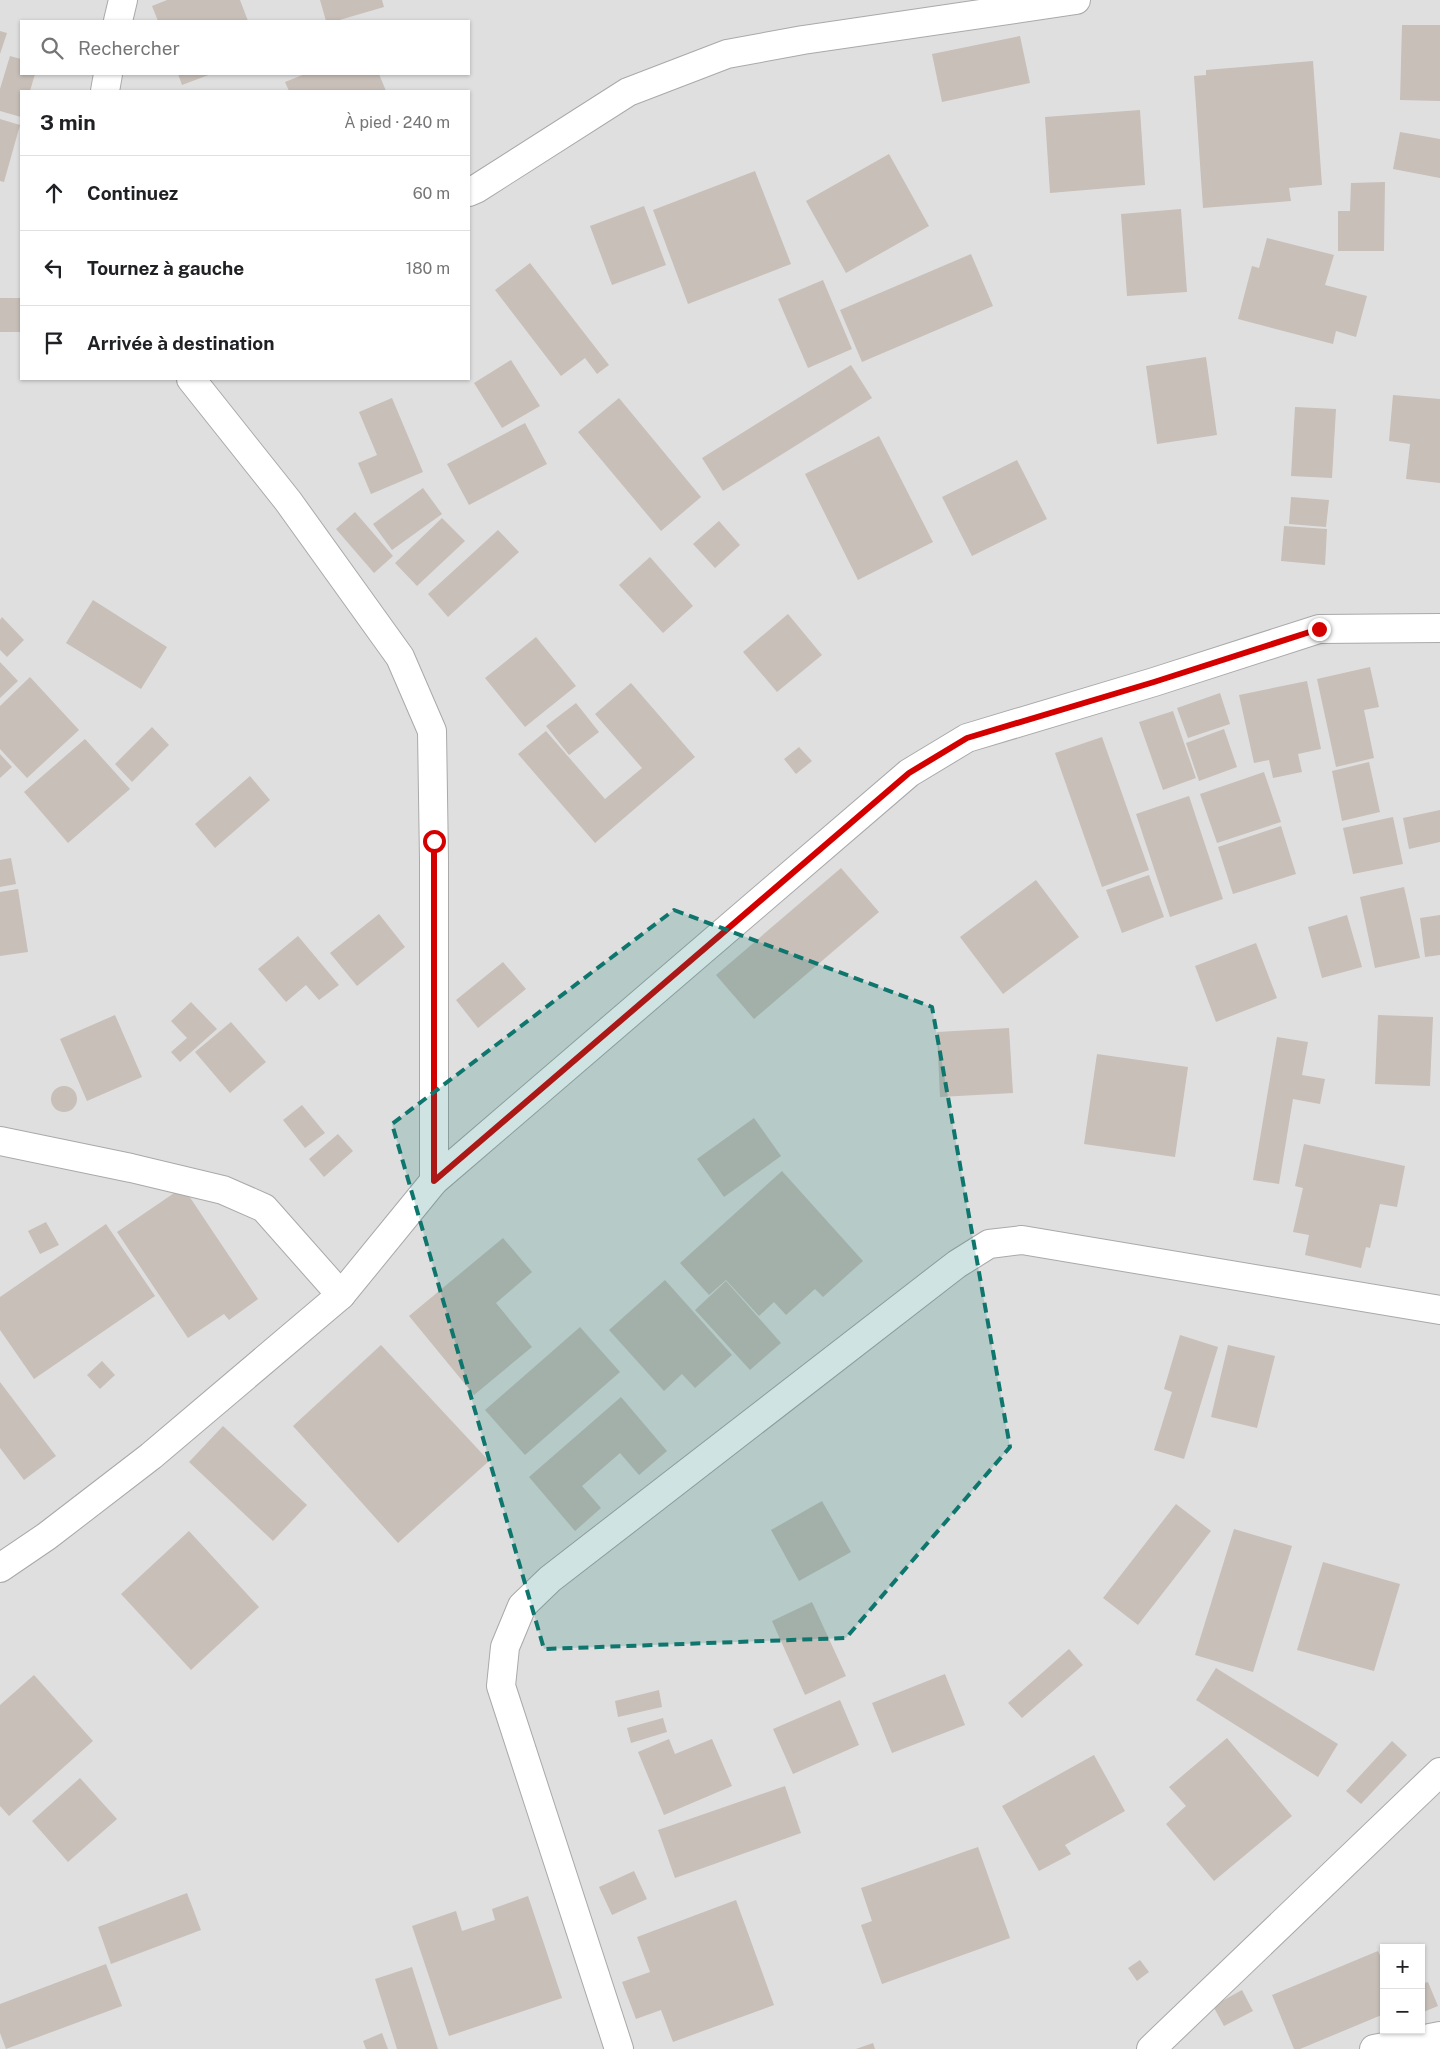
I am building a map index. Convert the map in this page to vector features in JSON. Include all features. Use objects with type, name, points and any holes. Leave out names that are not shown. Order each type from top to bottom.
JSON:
[{"type":"street","points":[[118,20],[122,0]]},
{"type":"street","points":[[470,192],[628,92],[727,54],[804,40],[1076,0]]},
{"type":"street","points":[[105,90],[108,75]]},
{"type":"street","points":[[193,380],[288,501],[400,657],[432,731],[434,1181]]},
{"type":"street","points":[[0,1568],[47,1536],[151,1456],[341,1295],[434,1181],[909,773],[967,738],[1154,682],[1319,629],[1440,628]]},
{"type":"street","points":[[0,1141],[131,1168],[223,1190],[264,1208],[341,1295]]},
{"type":"street","points":[[619,2049],[501,1686],[505,1647],[522,1606],[550,1579],[957,1264],[989,1244],[1022,1240],[1440,1310]]},
{"type":"street","points":[[1151,2049],[1440,1772]]},
{"type":"street","points":[[1374,2049],[1440,2036]]},
{"type":"highlighted area","points":[[674,910],[932,1007],[1010,1447],[846,1638],[544,1649],[392,1124]]},
{"type":"shaded area","points":[[0,0],[1440,0],[1440,2049],[0,2049]]},
{"type":"building","points":[[167,0],[240,0],[248,20],[158,20],[152,6]]},
{"type":"building","points":[[320,0],[382,0],[384,7],[339,20],[326,20]]},
{"type":"building","points":[[1402,25],[1440,25],[1440,101],[1400,100]]},
{"type":"building","points":[[0,31],[7,33],[0,54]]},
{"type":"building","points":[[1020,36],[1030,83],[942,102],[932,54]]},
{"type":"building","points":[[10,56],[20,59],[20,75],[35,75],[30,90],[20,90],[20,117],[0,111],[0,89]]},
{"type":"building","points":[[1313,61],[1322,185],[1289,188],[1291,201],[1203,208],[1194,76],[1206,75],[1206,70]]},
{"type":"building","points":[[178,75],[208,75],[182,85]]},
{"type":"building","points":[[302,75],[379,75],[386,90],[289,90],[285,82]]},
{"type":"building","points":[[1140,110],[1145,185],[1050,193],[1045,117]]},
{"type":"building","points":[[0,119],[20,125],[4,182],[0,181]]},
{"type":"building","points":[[1400,132],[1440,139],[1440,178],[1393,169]]},
{"type":"building","points":[[889,154],[929,226],[846,273],[806,201]]},
{"type":"building","points":[[755,171],[791,264],[688,304],[653,210]]},
{"type":"building","points":[[1385,182],[1384,251],[1338,251],[1338,211],[1350,211],[1351,183]]},
{"type":"building","points":[[644,206],[666,265],[612,285],[590,226]]},
{"type":"building","points":[[1181,209],[1187,292],[1127,296],[1121,214]]},
{"type":"building","points":[[1267,238],[1334,255],[1325,285],[1367,296],[1356,337],[1336,331],[1333,344],[1238,319],[1252,266],[1259,268]]},
{"type":"building","points":[[971,254],[993,306],[862,362],[840,310]]},
{"type":"building","points":[[530,263],[609,365],[597,374],[585,358],[561,376],[495,290]]},
{"type":"building","points":[[823,280],[852,349],[808,368],[778,299]]},
{"type":"building","points":[[0,298],[20,298],[20,332],[0,332]]},
{"type":"building","points":[[1206,357],[1217,435],[1157,444],[1146,366]]},
{"type":"building","points":[[511,360],[540,406],[502,428],[474,383]]},
{"type":"building","points":[[851,365],[872,398],[723,491],[702,458]]},
{"type":"building","points":[[1393,395],[1440,399],[1440,483],[1406,479],[1410,444],[1389,441]]},
{"type":"building","points":[[392,398],[423,472],[371,494],[358,463],[377,455],[359,412]]},
{"type":"building","points":[[619,398],[701,497],[661,531],[578,432]]},
{"type":"building","points":[[1295,407],[1336,409],[1332,478],[1291,476]]},
{"type":"building","points":[[525,423],[547,464],[469,505],[447,464]]},
{"type":"building","points":[[879,436],[933,542],[858,580],[805,474]]},
{"type":"building","points":[[1017,460],[1047,519],[972,556],[942,497]]},
{"type":"building","points":[[423,488],[442,514],[392,550],[373,524]]},
{"type":"building","points":[[1291,497],[1329,500],[1326,527],[1289,524]]},
{"type":"building","points":[[355,512],[393,556],[374,573],[336,529]]},
{"type":"building","points":[[442,518],[465,541],[417,586],[395,563]]},
{"type":"building","points":[[719,521],[740,545],[715,568],[693,544]]},
{"type":"building","points":[[1284,526],[1327,529],[1325,565],[1281,561]]},
{"type":"building","points":[[498,530],[519,552],[448,617],[428,594]]},
{"type":"building","points":[[650,557],[693,606],[663,633],[619,585]]},
{"type":"building","points":[[93,600],[167,647],[141,689],[66,643]]},
{"type":"building","points":[[788,614],[822,655],[777,692],[743,652]]},
{"type":"building","points":[[2,617],[24,640],[7,657],[0,650],[0,620]]},
{"type":"building","points":[[536,637],[576,686],[525,727],[485,678]]},
{"type":"building","points":[[0,662],[18,681],[0,698]]},
{"type":"building","points":[[1370,667],[1379,707],[1364,710],[1374,758],[1336,767],[1317,679]]},
{"type":"building","points":[[30,677],[79,730],[27,778],[0,749],[0,706]]},
{"type":"building","points":[[1307,681],[1321,749],[1298,754],[1302,772],[1273,778],[1269,760],[1254,763],[1239,695]]},
{"type":"building","points":[[631,683],[695,757],[595,843],[518,754],[546,731],[605,799],[642,768],[595,714]]},
{"type":"building","points":[[1220,693],[1230,724],[1188,738],[1177,708]]},
{"type":"building","points":[[576,703],[599,732],[569,755],[546,726]]},
{"type":"building","points":[[1173,711],[1196,778],[1163,790],[1139,722]]},
{"type":"building","points":[[152,727],[169,745],[132,782],[115,764]]},
{"type":"building","points":[[1224,729],[1237,767],[1199,781],[1186,743]]},
{"type":"building","points":[[1102,737],[1149,870],[1102,887],[1055,753]]},
{"type":"building","points":[[85,739],[130,789],[68,843],[24,792]]},
{"type":"building","points":[[799,747],[812,761],[796,774],[784,759]]},
{"type":"building","points":[[0,754],[12,767],[0,778]]},
{"type":"building","points":[[1369,762],[1380,812],[1342,821],[1332,771]]},
{"type":"building","points":[[1264,772],[1281,822],[1217,843],[1200,794]]},
{"type":"building","points":[[250,776],[270,800],[215,848],[195,824]]},
{"type":"building","points":[[1189,796],[1223,899],[1170,917],[1136,814]]},
{"type":"building","points":[[1440,810],[1440,842],[1409,849],[1403,818]]},
{"type":"building","points":[[1393,817],[1403,864],[1353,874],[1343,828]]},
{"type":"building","points":[[1281,826],[1296,874],[1233,894],[1218,847]]},
{"type":"building","points":[[11,858],[16,884],[0,887],[0,860]]},
{"type":"building","points":[[841,868],[879,912],[754,1019],[716,975]]},
{"type":"building","points":[[1149,875],[1164,917],[1122,933],[1106,890]]},
{"type":"building","points":[[1036,880],[1079,937],[1003,994],[960,937]]},
{"type":"building","points":[[1404,887],[1420,958],[1375,968],[1360,897]]},
{"type":"building","points":[[18,889],[28,952],[0,956],[0,892]]},
{"type":"building","points":[[379,914],[405,947],[357,986],[330,953]]},
{"type":"building","points":[[1347,915],[1362,967],[1322,978],[1308,927]]},
{"type":"building","points":[[1440,915],[1440,955],[1425,957],[1420,918]]},
{"type":"building","points":[[298,936],[339,985],[319,1000],[306,985],[286,1002],[258,969]]},
{"type":"building","points":[[1256,943],[1277,998],[1216,1022],[1195,966]]},
{"type":"building","points":[[503,962],[526,989],[478,1028],[456,1000]]},
{"type":"building","points":[[191,1002],[217,1029],[180,1062],[171,1052],[187,1038],[171,1021]]},
{"type":"building","points":[[115,1015],[142,1077],[87,1101],[60,1039]]},
{"type":"building","points":[[1378,1015],[1433,1017],[1430,1086],[1375,1084]]},
{"type":"building","points":[[231,1022],[266,1062],[230,1093],[195,1052]]},
{"type":"building","points":[[1009,1028],[1013,1093],[940,1097],[937,1032]]},
{"type":"building","points":[[1277,1037],[1308,1042],[1302,1075],[1325,1079],[1320,1104],[1293,1099],[1279,1184],[1253,1180]]},
{"type":"building","points":[[1097,1054],[1188,1067],[1175,1157],[1084,1144]]},
{"type":"building","points":[[64,1086],[73,1090],[77,1099],[73,1108],[64,1112],[55,1108],[51,1099],[55,1090]]},
{"type":"building","points":[[302,1105],[325,1133],[305,1148],[283,1120]]},
{"type":"building","points":[[754,1118],[781,1156],[724,1197],[697,1159]]},
{"type":"building","points":[[338,1134],[353,1151],[324,1177],[309,1159]]},
{"type":"building","points":[[1304,1144],[1405,1166],[1397,1207],[1380,1204],[1370,1248],[1366,1247],[1361,1268],[1305,1255],[1309,1235],[1293,1232],[1303,1188],[1295,1186]]},
{"type":"building","points":[[782,1171],[863,1261],[823,1297],[815,1289],[786,1315],[774,1302],[759,1316],[726,1280],[709,1295],[680,1263]]},
{"type":"building","points":[[183,1187],[258,1299],[229,1320],[224,1314],[188,1338],[117,1232]]},
{"type":"building","points":[[46,1222],[59,1245],[40,1254],[28,1231]]},
{"type":"building","points":[[106,1224],[155,1296],[34,1379],[0,1330],[0,1297]]},
{"type":"building","points":[[503,1238],[532,1272],[496,1303],[532,1347],[474,1395],[409,1316]]},
{"type":"building","points":[[665,1280],[732,1355],[695,1388],[682,1374],[664,1391],[609,1330]]},
{"type":"building","points":[[726,1281],[781,1343],[750,1370],[695,1310]]},
{"type":"building","points":[[580,1327],[620,1372],[525,1455],[485,1410]]},
{"type":"building","points":[[1180,1335],[1218,1347],[1184,1459],[1154,1450],[1172,1392],[1164,1389]]},
{"type":"building","points":[[381,1345],[489,1461],[398,1543],[293,1426]]},
{"type":"building","points":[[1228,1345],[1275,1356],[1257,1428],[1211,1417]]},
{"type":"building","points":[[102,1361],[115,1375],[100,1389],[87,1375]]},
{"type":"building","points":[[0,1382],[56,1456],[24,1480],[0,1448]]},
{"type":"building","points":[[621,1397],[667,1451],[639,1475],[620,1453],[582,1486],[601,1508],[575,1531],[529,1477]]},
{"type":"building","points":[[223,1426],[307,1505],[273,1541],[189,1462]]},
{"type":"building","points":[[822,1501],[851,1552],[799,1581],[771,1530]]},
{"type":"building","points":[[1176,1504],[1211,1531],[1138,1625],[1103,1598]]},
{"type":"building","points":[[1234,1529],[1292,1546],[1253,1672],[1195,1655]]},
{"type":"building","points":[[189,1531],[259,1607],[191,1670],[121,1594]]},
{"type":"building","points":[[1323,1562],[1400,1584],[1374,1671],[1297,1650]]},
{"type":"building","points":[[812,1602],[846,1676],[805,1695],[772,1621]]},
{"type":"building","points":[[1069,1649],[1083,1665],[1022,1718],[1008,1703]]},
{"type":"building","points":[[1216,1668],[1338,1744],[1318,1777],[1196,1700]]},
{"type":"building","points":[[945,1674],[965,1725],[892,1753],[872,1703]]},
{"type":"building","points":[[34,1675],[93,1741],[9,1816],[0,1806],[0,1705]]},
{"type":"building","points":[[659,1690],[662,1707],[618,1717],[615,1701]]},
{"type":"building","points":[[840,1700],[859,1745],[793,1774],[773,1729]]},
{"type":"building","points":[[663,1718],[667,1732],[631,1743],[627,1728]]},
{"type":"building","points":[[1227,1738],[1292,1816],[1214,1881],[1166,1824],[1186,1806],[1169,1787]]},
{"type":"building","points":[[669,1739],[675,1754],[712,1739],[732,1786],[664,1815],[638,1752]]},
{"type":"building","points":[[1392,1741],[1407,1755],[1361,1804],[1346,1791]]},
{"type":"building","points":[[1094,1755],[1125,1811],[1065,1845],[1071,1854],[1039,1871],[1002,1806]]},
{"type":"building","points":[[80,1778],[117,1819],[68,1862],[32,1821]]},
{"type":"building","points":[[785,1786],[801,1833],[675,1878],[658,1830]]},
{"type":"building","points":[[978,1847],[1010,1938],[882,1984],[861,1925],[872,1921],[861,1888]]},
{"type":"building","points":[[634,1871],[647,1899],[612,1915],[599,1887]]},
{"type":"building","points":[[187,1893],[201,1930],[111,1964],[98,1927]]},
{"type":"building","points":[[528,1896],[562,1998],[449,2036],[412,1926],[456,1911],[462,1931],[495,1920],[492,1909]]},
{"type":"building","points":[[736,1900],[774,2005],[673,2042],[661,2010],[636,2019],[622,1982],[650,1972],[637,1937]]},
{"type":"building","points":[[1378,1951],[1380,1956],[1380,2016],[1300,2049],[1294,2049],[1272,1995]]},
{"type":"building","points":[[1140,1960],[1149,1972],[1137,1981],[1128,1968]]},
{"type":"building","points":[[106,1964],[122,2006],[6,2049],[0,2033],[0,2004]]},
{"type":"building","points":[[412,1967],[438,2049],[397,2049],[375,1979]]},
{"type":"building","points":[[1428,1982],[1438,2006],[1425,2011],[1425,1989],[1425,1983]]},
{"type":"building","points":[[1242,1990],[1253,2011],[1224,2026],[1213,2006]]},
{"type":"building","points":[[382,2033],[388,2049],[366,2049],[363,2041]]},
{"type":"building","points":[[873,2043],[875,2049],[856,2049]]},
{"type":"route","points":[[434,841],[434,1181],[909,773],[967,738],[1154,682],[1319,629]]}]
